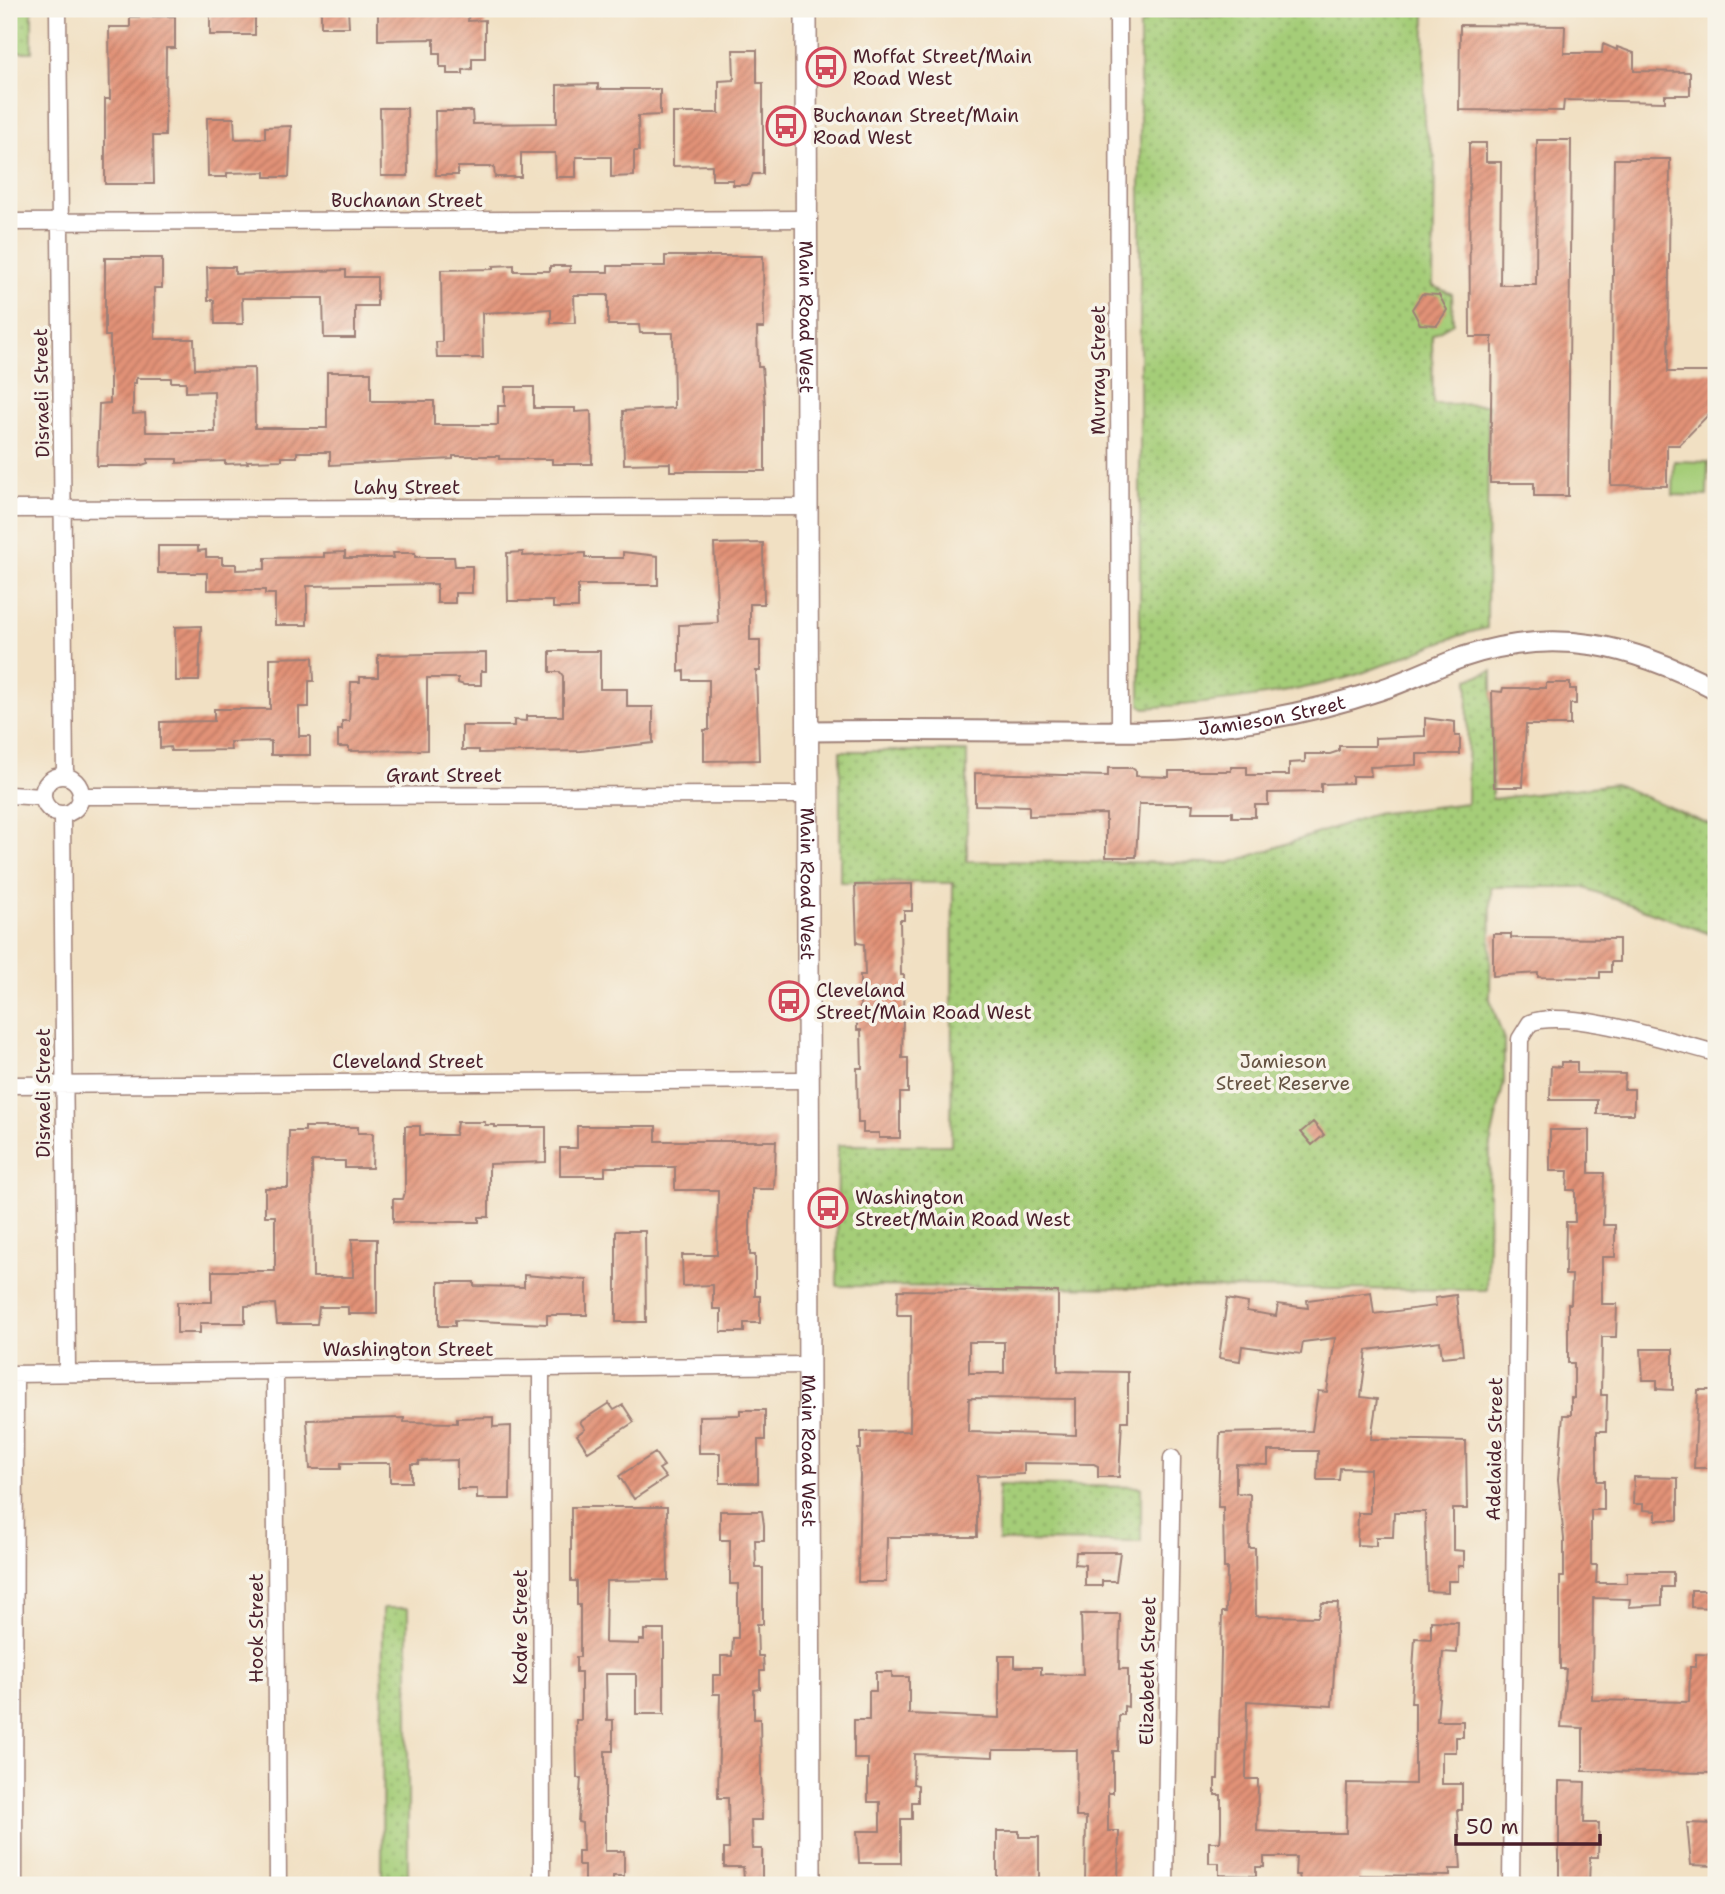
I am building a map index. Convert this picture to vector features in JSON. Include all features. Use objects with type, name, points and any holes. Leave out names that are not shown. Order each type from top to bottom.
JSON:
[{"type":"main road","name":"Main Road West","points":[[806,9],[810,1885]]},
{"type":"street","name":"Disraeli Street","points":[[58,9],[65,776]]},
{"type":"street","name":"Murray Street","points":[[1118,9],[1120,731]]},
{"type":"street","name":"Buchanan Street","points":[[9,222],[806,219]]},
{"type":"street","name":"Lahy Street","points":[[9,509],[806,507]]},
{"type":"street","name":"Jamieson Street","points":[[809,731],[1120,731],[1198,728],[1275,718],[1349,701],[1491,649],[1541,642],[1580,642],[1625,650],[1679,670],[1716,689]]},
{"type":"street","points":[[65,776],[76,783],[80,796],[75,808],[62,814],[49,809],[43,797],[43,790],[51,779],[65,776]]},
{"type":"street","name":"Grant Street","points":[[80,796],[807,794]]},
{"type":"street","points":[[9,796],[43,797]]},
{"type":"street","name":"Disraeli Street","points":[[62,814],[67,1371]]},
{"type":"street","name":"Adelaide Street","points":[[1511,1885],[1518,1070],[1522,1034],[1537,1020],[1602,1025],[1716,1053]]},
{"type":"street","name":"Cleveland Street","points":[[9,1085],[808,1080]]},
{"type":"street","name":"Washington Street","points":[[12,1374],[67,1371],[808,1365]]},
{"type":"street","name":"Kodre Street","points":[[541,1368],[542,1885]]},
{"type":"street","name":"Hook Street","points":[[275,1371],[278,1885]]},
{"type":"street","points":[[12,1374],[14,1885]]},
{"type":"street","name":"Elizabeth Street","points":[[1165,1885],[1172,1458]]},
{"type":"green space","points":[[9,9],[32,9],[32,52],[9,52]]},
{"type":"green space","points":[[1278,9],[1425,9],[1424,124],[1435,159],[1433,286],[1452,294],[1453,323],[1432,335],[1433,404],[1488,405],[1487,628],[1451,638],[1346,678],[1296,690],[1145,708],[1140,705],[1140,25],[1149,18],[1226,16]]},
{"type":"green space","points":[[1674,461],[1708,462],[1707,496],[1673,495]]},
{"type":"green space","name":"Jamieson Street Reserve","points":[[1492,671],[1492,799],[1615,784],[1716,827],[1716,936],[1582,887],[1491,887],[1490,999],[1504,1040],[1504,1082],[1490,1145],[1487,1290],[837,1286],[838,1145],[951,1145],[953,883],[840,882],[840,751],[967,751],[967,861],[1230,863],[1374,814],[1467,803],[1468,679]]},
{"type":"green space","points":[[998,1485],[1141,1487],[1141,1542],[998,1541]]},
{"type":"green space","points":[[383,1608],[408,1608],[408,1885],[382,1885]]},
{"type":"building","points":[[210,9],[255,9],[255,35],[210,35]]},
{"type":"building","points":[[321,9],[348,9],[349,27],[321,27]]},
{"type":"building","points":[[378,9],[469,9],[468,21],[485,20],[485,58],[472,58],[472,69],[463,70],[463,74],[447,74],[447,67],[440,67],[440,53],[434,53],[434,39],[378,40]]},
{"type":"building","points":[[175,16],[175,48],[166,48],[165,136],[153,136],[154,184],[105,184],[105,99],[110,99],[109,27],[130,27],[130,17]]},
{"type":"building","points":[[1460,25],[1565,26],[1564,53],[1602,53],[1603,44],[1617,50],[1617,47],[1634,53],[1634,71],[1690,72],[1690,95],[1665,95],[1665,102],[1564,100],[1563,111],[1459,110]]},
{"type":"building","points":[[733,50],[757,50],[757,83],[763,83],[763,174],[753,174],[749,185],[733,185],[733,180],[712,180],[712,165],[673,166],[673,113],[719,113],[719,81],[734,80]]},
{"type":"building","points":[[598,84],[598,89],[660,89],[660,115],[638,116],[639,151],[634,151],[634,176],[611,177],[611,157],[576,157],[576,177],[556,177],[555,153],[521,153],[521,177],[495,177],[494,167],[458,167],[458,175],[436,175],[435,111],[472,111],[473,124],[557,123],[557,85]]},
{"type":"building","points":[[380,108],[407,108],[408,176],[381,176]]},
{"type":"building","points":[[207,118],[234,118],[235,139],[265,138],[265,127],[291,126],[289,177],[265,177],[265,172],[227,173],[227,177],[208,177]]},
{"type":"building","points":[[1537,140],[1571,140],[1568,496],[1534,496],[1534,483],[1490,483],[1492,337],[1470,337],[1469,143],[1486,143],[1486,162],[1501,162],[1500,285],[1536,285]]},
{"type":"building","points":[[1614,159],[1670,159],[1668,372],[1716,372],[1716,411],[1712,411],[1679,445],[1667,445],[1667,486],[1611,485]]},
{"type":"building","points":[[665,256],[763,256],[764,328],[757,328],[758,367],[762,367],[765,405],[765,471],[670,471],[670,463],[624,464],[623,411],[674,408],[673,333],[640,333],[639,325],[608,325],[608,295],[574,295],[575,323],[551,323],[551,309],[482,313],[483,358],[437,358],[436,342],[442,342],[441,270],[493,269],[493,266],[514,265],[514,271],[550,271],[550,266],[570,266],[570,272],[608,272],[608,266],[665,266]]},
{"type":"building","points":[[105,258],[162,258],[162,288],[154,288],[155,339],[194,339],[195,369],[254,368],[255,428],[327,428],[327,372],[371,372],[371,401],[434,401],[434,425],[498,425],[498,406],[505,406],[505,387],[534,387],[534,408],[575,408],[575,412],[591,411],[592,464],[552,464],[552,459],[453,456],[453,459],[330,465],[330,452],[297,452],[297,457],[247,461],[248,463],[177,463],[177,459],[148,459],[148,463],[139,466],[97,466],[99,404],[110,403],[110,336],[105,336]],"holes":[[[136,378],[171,378],[171,382],[186,382],[186,392],[214,391],[215,432],[146,432],[145,413],[133,414],[133,383],[136,383]]]},
{"type":"building","points":[[207,267],[235,267],[235,274],[346,270],[346,277],[377,277],[377,306],[355,306],[355,338],[324,338],[323,298],[242,298],[243,324],[215,324],[214,300],[208,300]]},
{"type":"building","points":[[1422,294],[1439,295],[1447,310],[1437,325],[1420,324],[1412,309]]},
{"type":"building","points":[[763,543],[764,604],[750,604],[750,640],[760,640],[760,671],[756,671],[759,760],[704,761],[704,730],[709,730],[709,680],[684,680],[684,671],[679,672],[679,625],[718,623],[714,544]]},
{"type":"building","points":[[158,546],[198,546],[198,551],[206,550],[206,557],[222,557],[222,564],[236,564],[236,570],[265,569],[265,558],[324,557],[324,553],[345,552],[345,558],[394,558],[393,553],[415,553],[415,557],[454,557],[455,566],[472,566],[472,593],[455,593],[455,603],[437,603],[437,584],[307,586],[307,625],[275,625],[275,594],[265,594],[265,590],[207,590],[207,573],[158,573]]},
{"type":"building","points":[[523,552],[523,556],[585,553],[585,558],[623,558],[623,552],[658,556],[658,585],[578,585],[578,608],[553,608],[553,601],[508,601],[507,553]]},
{"type":"building","points":[[201,626],[199,681],[176,681],[175,627]]},
{"type":"building","points":[[550,651],[600,651],[600,689],[627,689],[627,707],[653,707],[653,743],[581,751],[479,753],[479,750],[462,750],[462,726],[514,726],[514,720],[526,721],[526,716],[563,716],[563,676],[560,672],[550,672]]},
{"type":"building","points":[[486,653],[486,671],[481,671],[481,685],[464,685],[458,683],[458,678],[427,678],[427,750],[349,751],[349,747],[338,747],[338,730],[342,730],[342,721],[349,721],[351,682],[360,682],[360,677],[378,677],[378,655]]},
{"type":"building","points":[[313,657],[314,681],[309,681],[309,707],[299,707],[299,736],[310,736],[310,755],[271,755],[271,741],[230,742],[231,750],[171,751],[170,747],[160,748],[160,722],[214,721],[214,709],[270,709],[270,658]]},
{"type":"building","points":[[1546,683],[1570,683],[1570,689],[1576,689],[1576,704],[1570,704],[1570,725],[1526,725],[1523,787],[1494,787],[1492,691],[1502,692],[1503,688],[1546,688]]},
{"type":"building","points":[[1425,718],[1455,722],[1455,736],[1460,736],[1460,754],[1417,754],[1417,765],[1370,767],[1371,776],[1352,776],[1352,783],[1321,784],[1321,792],[1268,793],[1268,805],[1255,805],[1255,817],[1232,817],[1232,812],[1192,812],[1193,804],[1139,804],[1136,857],[1106,857],[1106,814],[1029,816],[1029,806],[975,805],[975,773],[1108,776],[1108,768],[1132,768],[1136,771],[1136,776],[1169,777],[1169,771],[1231,771],[1231,767],[1247,767],[1247,775],[1289,775],[1289,763],[1305,762],[1305,754],[1330,754],[1339,751],[1339,746],[1375,746],[1375,738],[1425,736]]},
{"type":"building","points":[[912,884],[912,911],[904,911],[904,920],[900,920],[901,975],[904,975],[902,1058],[908,1058],[908,1093],[900,1093],[900,1138],[879,1138],[879,1133],[863,1133],[863,1123],[858,1123],[857,1068],[862,1068],[861,1030],[857,1030],[857,1015],[860,1015],[860,975],[865,975],[864,944],[857,943],[855,885]]},
{"type":"building","points":[[1493,934],[1511,934],[1511,938],[1619,939],[1619,962],[1611,962],[1611,972],[1600,972],[1600,978],[1538,977],[1538,973],[1493,976]]},
{"type":"building","points":[[1561,1062],[1577,1062],[1577,1073],[1625,1074],[1624,1089],[1634,1089],[1634,1114],[1597,1114],[1597,1100],[1550,1100],[1551,1066],[1561,1067]]},
{"type":"building","points":[[457,1122],[485,1122],[485,1125],[495,1127],[546,1127],[546,1162],[489,1164],[489,1217],[479,1217],[479,1222],[393,1222],[393,1199],[403,1199],[405,1192],[405,1126],[420,1126],[420,1135],[455,1135]]},
{"type":"building","points":[[1313,1122],[1324,1135],[1312,1145],[1301,1132]]},
{"type":"building","points":[[577,1126],[656,1126],[656,1141],[776,1141],[774,1189],[752,1189],[750,1255],[755,1255],[755,1296],[760,1296],[760,1323],[744,1323],[744,1332],[721,1332],[721,1309],[713,1309],[713,1285],[683,1286],[682,1255],[717,1255],[718,1190],[675,1190],[675,1167],[605,1167],[605,1176],[560,1176],[560,1148],[577,1148]]},
{"type":"building","points":[[305,1127],[358,1127],[358,1133],[373,1133],[372,1168],[345,1168],[345,1161],[312,1161],[313,1277],[353,1277],[352,1239],[377,1239],[377,1314],[348,1314],[348,1307],[319,1307],[317,1324],[277,1324],[275,1304],[245,1306],[245,1323],[200,1323],[200,1333],[177,1333],[177,1302],[212,1302],[212,1271],[275,1271],[275,1216],[265,1216],[265,1188],[288,1188],[289,1131],[305,1131]]},
{"type":"building","points":[[1550,1130],[1589,1130],[1589,1173],[1604,1173],[1603,1225],[1615,1225],[1615,1257],[1602,1257],[1602,1304],[1617,1304],[1616,1337],[1602,1337],[1601,1395],[1607,1395],[1606,1431],[1597,1431],[1597,1481],[1604,1481],[1604,1510],[1591,1510],[1591,1565],[1597,1565],[1596,1583],[1627,1583],[1627,1572],[1673,1572],[1673,1587],[1662,1587],[1662,1605],[1629,1607],[1630,1599],[1593,1598],[1592,1700],[1689,1702],[1690,1667],[1696,1667],[1696,1654],[1716,1655],[1716,1773],[1583,1771],[1583,1728],[1561,1727],[1566,1669],[1560,1669],[1560,1577],[1564,1577],[1564,1539],[1558,1480],[1563,1415],[1571,1415],[1571,1398],[1574,1398],[1574,1363],[1568,1363],[1568,1304],[1571,1304],[1572,1275],[1565,1275],[1566,1222],[1575,1222],[1575,1190],[1567,1190],[1568,1171],[1550,1171]]},
{"type":"building","points":[[616,1231],[645,1231],[646,1322],[616,1322]]},
{"type":"building","points":[[524,1275],[587,1280],[587,1315],[547,1315],[547,1324],[455,1320],[455,1326],[439,1326],[439,1282],[524,1287]]},
{"type":"building","points":[[898,1290],[1058,1292],[1058,1371],[1128,1372],[1128,1421],[1122,1421],[1119,1477],[1098,1477],[1098,1466],[1094,1464],[1024,1463],[1024,1474],[977,1476],[977,1537],[887,1537],[886,1582],[858,1582],[858,1449],[861,1449],[861,1432],[910,1431],[911,1315],[897,1315]],"holes":[[[969,1342],[1004,1342],[1004,1373],[969,1373]],[[969,1398],[1076,1399],[1076,1435],[968,1432]]]},
{"type":"building","points":[[1371,1292],[1374,1314],[1436,1306],[1435,1298],[1456,1295],[1463,1355],[1442,1357],[1440,1341],[1367,1350],[1361,1397],[1377,1399],[1371,1439],[1466,1441],[1467,1509],[1453,1509],[1453,1550],[1464,1551],[1464,1566],[1458,1566],[1458,1581],[1448,1581],[1448,1592],[1427,1591],[1425,1512],[1394,1512],[1393,1537],[1376,1537],[1376,1546],[1357,1545],[1358,1513],[1370,1513],[1370,1469],[1340,1468],[1339,1480],[1317,1480],[1318,1451],[1268,1451],[1268,1465],[1236,1464],[1236,1493],[1250,1494],[1249,1548],[1255,1548],[1256,1616],[1318,1617],[1322,1603],[1338,1603],[1332,1706],[1247,1701],[1246,1779],[1258,1779],[1257,1831],[1290,1833],[1346,1833],[1347,1783],[1415,1784],[1415,1703],[1411,1703],[1415,1638],[1431,1639],[1431,1621],[1458,1622],[1457,1653],[1443,1652],[1437,1721],[1463,1721],[1463,1737],[1456,1737],[1456,1752],[1442,1752],[1442,1784],[1462,1784],[1462,1810],[1457,1810],[1461,1869],[1450,1869],[1450,1876],[1360,1875],[1360,1881],[1301,1885],[1299,1875],[1295,1875],[1296,1857],[1264,1857],[1264,1867],[1256,1867],[1256,1876],[1219,1875],[1219,1863],[1209,1863],[1209,1842],[1220,1842],[1221,1831],[1221,1795],[1215,1795],[1215,1779],[1218,1779],[1222,1612],[1226,1612],[1227,1568],[1224,1568],[1223,1507],[1218,1507],[1220,1433],[1312,1431],[1318,1391],[1327,1392],[1335,1338],[1303,1342],[1301,1354],[1242,1346],[1240,1361],[1219,1358],[1227,1299],[1248,1303],[1247,1311],[1276,1316],[1278,1304],[1308,1308],[1307,1300]]},
{"type":"building","points":[[1641,1349],[1673,1349],[1673,1390],[1657,1389],[1657,1380],[1643,1380]]},
{"type":"building","points":[[1698,1390],[1716,1390],[1716,1468],[1694,1468]]},
{"type":"building","points":[[609,1403],[614,1410],[623,1405],[634,1422],[588,1452],[577,1435],[585,1429],[580,1422]]},
{"type":"building","points":[[740,1410],[765,1410],[765,1440],[758,1440],[758,1483],[720,1483],[720,1453],[699,1453],[699,1416],[740,1415]]},
{"type":"building","points":[[493,1417],[493,1427],[511,1426],[510,1499],[477,1499],[477,1489],[457,1489],[457,1460],[419,1461],[419,1464],[411,1464],[411,1482],[390,1482],[390,1463],[341,1463],[341,1469],[310,1469],[307,1420],[404,1418],[404,1422],[457,1423],[457,1418]]},
{"type":"building","points":[[655,1453],[664,1466],[659,1469],[666,1478],[634,1499],[619,1476]]},
{"type":"building","points":[[1634,1477],[1678,1478],[1678,1520],[1656,1520],[1656,1511],[1643,1510],[1643,1504],[1633,1504]]},
{"type":"building","points":[[571,1507],[667,1507],[668,1580],[606,1581],[605,1643],[639,1644],[639,1640],[644,1640],[644,1630],[664,1630],[664,1714],[636,1714],[636,1674],[606,1674],[607,1720],[613,1720],[613,1751],[605,1751],[605,1851],[624,1851],[624,1876],[613,1876],[613,1884],[584,1884],[584,1865],[578,1865],[578,1851],[583,1851],[582,1823],[578,1822],[581,1778],[577,1778],[576,1720],[581,1720],[581,1672],[576,1672],[576,1657],[580,1657],[580,1605],[577,1605],[577,1581],[571,1581]]},
{"type":"building","points":[[720,1511],[762,1511],[764,1525],[764,1540],[755,1540],[756,1568],[763,1568],[763,1624],[757,1624],[758,1656],[763,1656],[764,1671],[760,1671],[760,1689],[754,1690],[754,1719],[760,1719],[762,1820],[751,1820],[752,1849],[762,1849],[762,1879],[744,1879],[743,1867],[724,1867],[724,1849],[729,1849],[728,1798],[718,1798],[720,1694],[713,1694],[713,1675],[721,1675],[721,1656],[732,1656],[733,1638],[738,1638],[738,1584],[730,1584],[730,1540],[720,1540]]},
{"type":"building","points":[[1076,1552],[1120,1552],[1116,1581],[1102,1581],[1102,1586],[1085,1586],[1085,1565],[1075,1564]]},
{"type":"building","points":[[1691,1590],[1716,1590],[1716,1608],[1691,1607]]},
{"type":"building","points":[[1081,1614],[1120,1614],[1119,1669],[1128,1669],[1128,1707],[1124,1706],[1124,1715],[1119,1715],[1118,1751],[1113,1751],[1113,1793],[1108,1793],[1108,1831],[1119,1831],[1118,1885],[1085,1885],[1086,1817],[1076,1817],[1077,1750],[993,1750],[993,1757],[914,1754],[913,1784],[918,1785],[918,1802],[912,1802],[912,1819],[901,1819],[901,1863],[859,1863],[857,1831],[880,1831],[880,1802],[868,1802],[868,1759],[854,1759],[854,1720],[869,1720],[869,1691],[876,1691],[876,1672],[892,1672],[892,1677],[909,1677],[909,1714],[999,1718],[999,1656],[1015,1656],[1015,1667],[1041,1667],[1041,1674],[1083,1675]]},
{"type":"building","points":[[1559,1781],[1585,1782],[1584,1823],[1599,1823],[1598,1857],[1590,1857],[1589,1885],[1559,1885]]},
{"type":"building","points":[[1687,1823],[1716,1824],[1715,1866],[1691,1865]]},
{"type":"building","points":[[997,1831],[1019,1831],[1019,1837],[1039,1837],[1039,1878],[1019,1878],[1018,1884],[997,1884]]},
{"type":"place","name":"Moffat Street/Main Road West","points":[[826,67]]},
{"type":"place","name":"Buchanan Street/Main Road West","points":[[786,126]]},
{"type":"place","name":"Cleveland Street/Main Road West","points":[[789,1001]]},
{"type":"place","name":"Washington Street/Main Road West","points":[[828,1208]]}]
